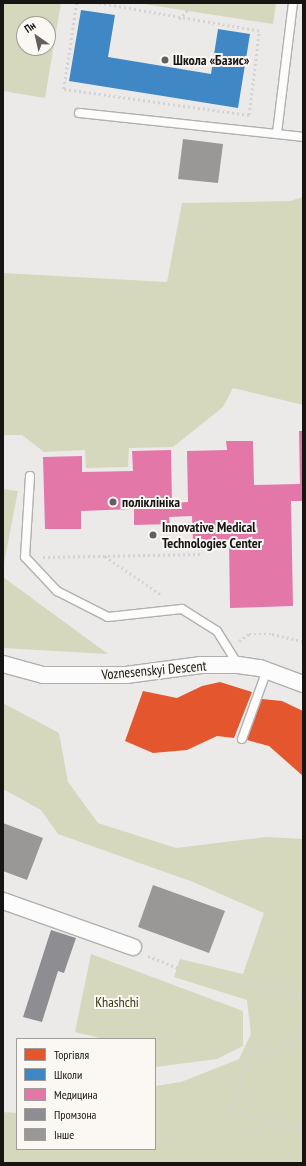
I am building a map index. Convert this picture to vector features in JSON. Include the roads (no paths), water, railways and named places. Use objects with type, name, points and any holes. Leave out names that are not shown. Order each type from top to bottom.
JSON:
[{"type":"street","name":"Voznesenskyi Descent","points":[[3,664],[43,675],[126,675],[201,665],[238,665],[267,670],[303,684]]},
{"type":"street","points":[[3,901],[133,947]]},
{"type":"lane","points":[[277,133],[293,3]]},
{"type":"lane","points":[[79,112],[303,137]]},
{"type":"lane","points":[[30,476],[25,557],[57,590],[108,618],[182,609],[217,631],[238,665]]},
{"type":"lane","points":[[242,739],[267,670]]},
{"type":"place","name":"Школа «Базис»","points":[[165,60]]},
{"type":"place","name":"поліклініка","points":[[113,502]]},
{"type":"place","name":"Innovative Medical Technologies Center","points":[[153,535]]},
{"type":"park label","name":"Khashchi","points":[[117,1002]]}]
